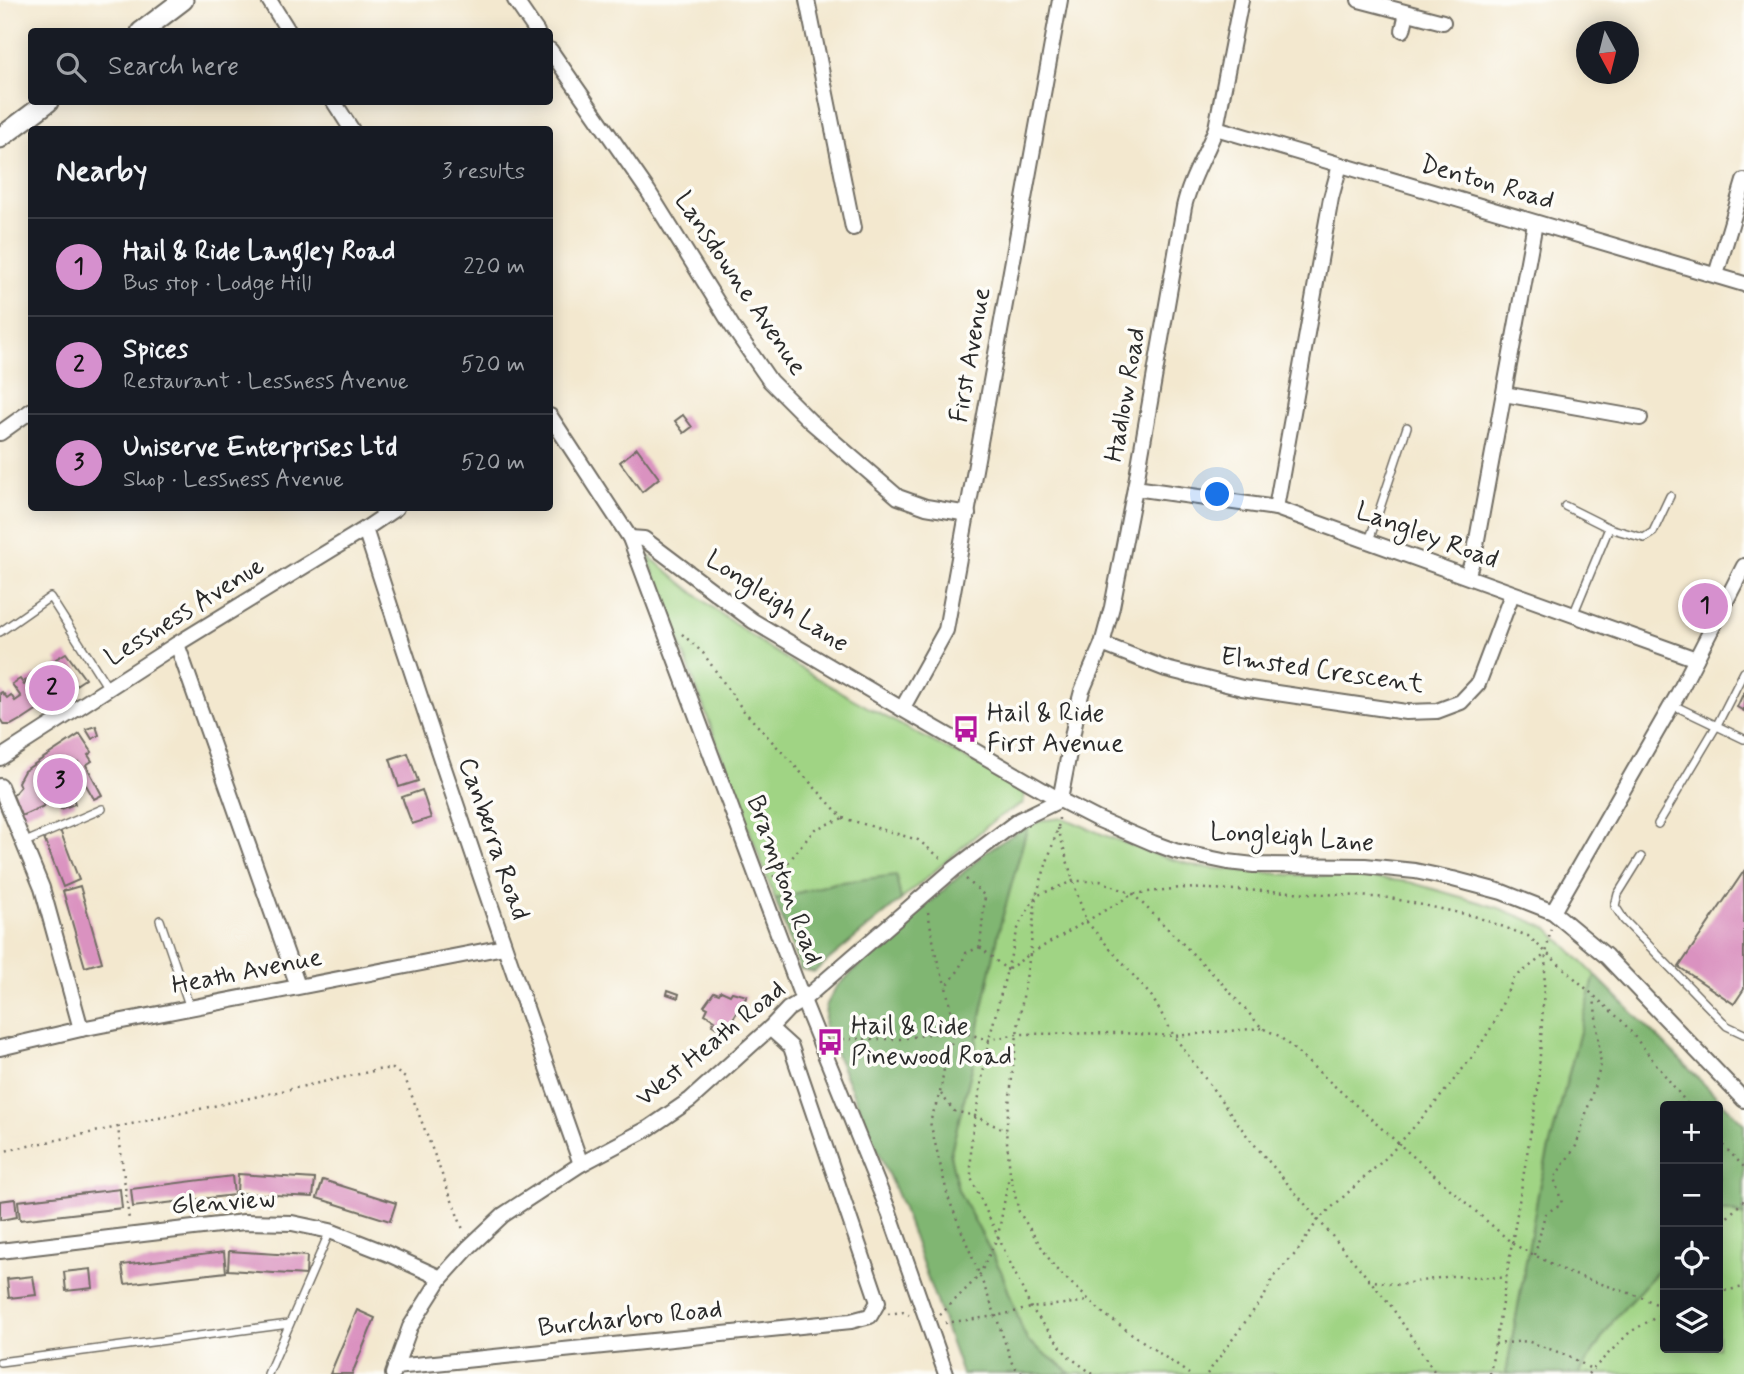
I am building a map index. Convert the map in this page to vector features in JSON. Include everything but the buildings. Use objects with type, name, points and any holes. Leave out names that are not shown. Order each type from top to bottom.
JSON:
[{"type":"street","points":[[146,28],[183,0]]},
{"type":"street","points":[[269,0],[286,28]]},
{"type":"street","points":[[516,0],[534,28]]},
{"type":"street","points":[[807,0],[853,228]]},
{"type":"street","name":"First Avenue","points":[[902,709],[946,630],[1060,0]]},
{"type":"street","name":"Hadlow Road","points":[[1060,800],[1082,691],[1102,644],[1112,607],[1184,207],[1192,178],[1209,148],[1216,128],[1241,0]]},
{"type":"street","points":[[1359,0],[1443,22]]},
{"type":"street","points":[[1403,30],[1407,13]]},
{"type":"street","name":"Lansdowne Avenue","points":[[553,54],[648,191],[732,326],[770,381],[810,421],[898,496],[926,507],[968,514]]},
{"type":"street","points":[[0,138],[44,105]]},
{"type":"street","points":[[336,105],[349,126]]},
{"type":"street","name":"Denton Road","points":[[1216,128],[1744,284]]},
{"type":"street","points":[[1276,508],[1331,198],[1340,165]]},
{"type":"street","points":[[1716,275],[1744,181]]},
{"type":"street","points":[[1467,576],[1474,556],[1535,223]]},
{"type":"street","points":[[1504,394],[1640,418]]},
{"type":"street","points":[[0,433],[28,413]]},
{"type":"street","name":"Brampton Road","points":[[553,421],[630,538],[803,1000],[889,1212],[946,1374]]},
{"type":"street","name":"Langley Road","points":[[1135,488],[1276,508],[1696,659]]},
{"type":"street","name":"Lessness Avenue","points":[[0,758],[392,511]]},
{"type":"street","name":"Canberra Road","points":[[365,529],[504,947],[581,1164]]},
{"type":"street","name":"Longleigh Lane","points":[[630,538],[644,540],[753,621],[902,709],[1060,800],[1153,843],[1202,858],[1254,865],[1364,866],[1415,872],[1503,892],[1553,912],[1606,956],[1744,1100]]},
{"type":"street","points":[[1553,912],[1672,705],[1744,566]]},
{"type":"street","name":"Elmsted Crescent","points":[[1102,644],[1166,669],[1242,688],[1406,712],[1437,711],[1461,702],[1478,684],[1512,594]]},
{"type":"street","points":[[177,644],[298,986]]},
{"type":"street","points":[[0,786],[42,888],[81,1029]]},
{"type":"street","name":"West Heath Road","points":[[394,1371],[410,1327],[441,1278],[469,1247],[503,1216],[581,1164],[649,1128],[690,1100],[788,1009],[803,1000],[954,869],[1020,820],[1060,800]]},
{"type":"street","name":"Heath Avenue","points":[[0,1048],[81,1029],[504,947]]},
{"type":"street","points":[[770,1028],[791,1047],[878,1302],[870,1316]]},
{"type":"street","name":"Glenview","points":[[0,1251],[244,1222],[292,1223],[330,1231],[441,1278]]},
{"type":"street","name":"Burcharbro Road","points":[[394,1371],[850,1321],[870,1316]]},
{"type":"lane","points":[[1368,541],[1407,426]]},
{"type":"lane","points":[[1565,506],[1608,528],[1644,538],[1653,532],[1670,496]]},
{"type":"lane","points":[[1573,616],[1608,528]]},
{"type":"lane","points":[[0,632],[50,597],[108,688]]},
{"type":"lane","points":[[1658,824],[1717,725],[1744,672]]},
{"type":"lane","points":[[1672,705],[1744,739]]},
{"type":"lane","points":[[23,843],[102,809]]},
{"type":"lane","points":[[1641,857],[1618,894],[1615,906],[1624,920],[1727,1027],[1744,1034]]},
{"type":"lane","points":[[160,920],[191,1008]]},
{"type":"lane","points":[[268,1374],[330,1231]]},
{"type":"lane","points":[[0,1362],[289,1324]]},
{"type":"path","points":[[659,613],[703,653],[743,710],[843,818],[918,841],[985,895],[980,947]]},
{"type":"path","points":[[1060,800],[1058,828],[1036,897],[1017,1034],[1006,1131],[1010,1173],[1019,1212],[1055,1268],[1104,1314],[1189,1374]]},
{"type":"path","points":[[761,887],[782,870],[816,829],[843,818]]},
{"type":"path","points":[[1058,828],[1086,921],[1152,997],[1174,1035],[1248,1137],[1389,1303],[1436,1374]]},
{"type":"path","points":[[1093,1374],[1068,1356],[1031,1308],[971,1178],[971,1141],[989,1040],[1019,925],[1036,897],[1073,881],[1100,881],[1133,894],[1262,1028],[1279,1036],[1513,1244],[1569,1273],[1641,1297],[1660,1307]]},
{"type":"path","points":[[1007,970],[1133,894],[1180,888],[1292,891],[1390,898],[1474,916],[1528,936],[1623,1022],[1685,1101]]},
{"type":"path","points":[[920,898],[928,913],[955,1030],[930,1122],[948,1198],[996,1316],[1013,1366],[1025,1374]]},
{"type":"path","points":[[1490,1374],[1538,1089],[1546,954],[1553,912]]},
{"type":"path","points":[[980,947],[1007,970]]},
{"type":"path","points":[[946,987],[958,971],[966,953],[980,947]]},
{"type":"path","points":[[1208,1374],[1265,1295],[1273,1277],[1297,1252],[1318,1220],[1399,1144],[1437,1101],[1473,1056],[1493,1025],[1513,979],[1546,954]]},
{"type":"path","points":[[1535,1256],[1545,1214],[1562,1203],[1554,1178],[1576,1146],[1601,1065],[1594,997]]},
{"type":"path","points":[[818,1039],[900,1040],[955,1030],[989,1040],[1017,1034],[1121,1032],[1174,1035],[1262,1028]]},
{"type":"path","points":[[0,1152],[382,1069],[393,1069],[405,1078],[469,1247]]},
{"type":"path","points":[[940,1093],[954,1111],[975,1116],[1006,1131]]},
{"type":"path","points":[[118,1128],[131,1236]]},
{"type":"path","points":[[1723,1145],[1744,1167]]},
{"type":"path","points":[[930,1325],[979,1276],[998,1237],[1010,1173]]},
{"type":"path","points":[[1723,1222],[1744,1200]]},
{"type":"path","points":[[1368,1280],[1398,1285],[1451,1276],[1507,1278]]},
{"type":"path","points":[[1723,1291],[1744,1287]]},
{"type":"path","points":[[870,1316],[903,1312],[930,1325],[1090,1301]]},
{"type":"path","points":[[1588,1374],[1630,1332],[1660,1313]]},
{"type":"path","points":[[1495,1343],[1527,1341],[1569,1356],[1591,1370]]},
{"type":"green space","points":[[647,555],[727,619],[808,672],[880,714],[1026,789],[1023,803],[994,820],[901,900],[896,876],[835,883],[775,899]]},
{"type":"green space","points":[[1064,818],[1160,856],[1199,867],[1293,875],[1357,876],[1409,882],[1499,908],[1548,928],[1595,975],[1540,1183],[1506,1374],[1072,1374],[1028,1341],[1001,1271],[958,1190],[950,1155],[973,1064],[1000,926],[1028,825]]},
{"type":"green space","points":[[1028,825],[1000,926],[973,1064],[950,1155],[958,1190],[1001,1271],[1028,1341],[1072,1374],[962,1374],[902,1206],[824,1027],[826,1006],[836,987],[987,851]]},
{"type":"green space","points":[[896,875],[901,900],[814,972],[800,969],[775,899],[835,883]]},
{"type":"green space","points":[[1595,975],[1721,1101],[1660,1101],[1660,1268],[1615,1318],[1579,1374],[1506,1374],[1540,1183]]},
{"type":"green space","points":[[1723,1103],[1744,1124],[1744,1216],[1723,1212]]},
{"type":"green space","points":[[1723,1211],[1744,1216],[1744,1374],[1579,1374],[1615,1318],[1660,1268],[1660,1353],[1723,1353]]},
{"type":"place","name":"Hail & Ride Langley Road","points":[[1705,606]]},
{"type":"place","name":"Spices","points":[[52,688]]},
{"type":"place","name":"Hail & Ride First Avenue","points":[[966,729]]},
{"type":"place","name":"Uniserve Enterprises Ltd","points":[[60,781]]},
{"type":"place","name":"Hail & Ride Pinewood Road","points":[[830,1042]]}]
